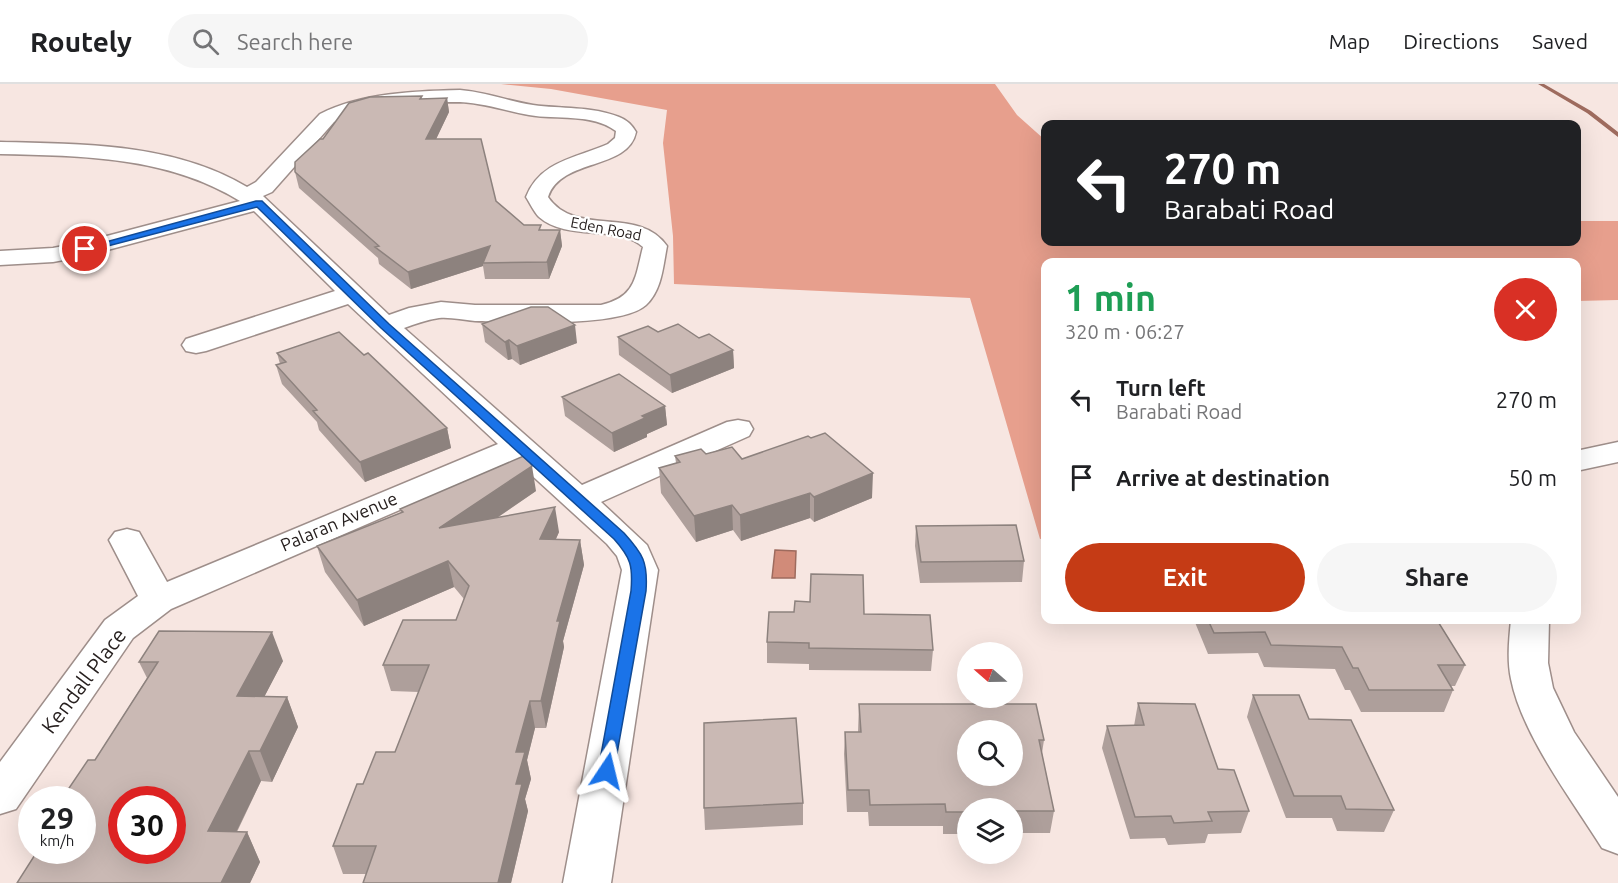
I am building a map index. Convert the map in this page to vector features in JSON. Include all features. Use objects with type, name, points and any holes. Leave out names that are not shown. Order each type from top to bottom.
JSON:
[{"type":"street","name":"Eden Road","points":[[253,199],[327,118],[339,110],[357,106],[448,96],[473,96],[530,110],[592,116],[623,127],[626,139],[621,145],[550,175],[542,183],[537,197],[544,209],[566,222],[636,232],[653,241],[655,246],[643,293],[634,303],[601,313],[475,314],[441,310],[418,314],[385,326]]},
{"type":"street","points":[[0,148],[87,150],[142,156],[194,169],[253,199],[385,326],[521,446],[634,553],[640,570],[639,591],[587,883]]},
{"type":"street","points":[[0,258],[44,256],[85,249],[253,199]]},
{"type":"street","points":[[196,345],[352,294]]},
{"type":"street","points":[[579,499],[738,429]]},
{"type":"street","name":"Palaran Avenue","points":[[158,600],[521,446]]},
{"type":"street","points":[[1581,460],[1618,452]]},
{"type":"street","points":[[127,540],[158,600]]},
{"type":"street","name":"Kendall Place","points":[[0,796],[119,629],[158,600]]},
{"type":"street","points":[[1530,624],[1528,663],[1532,687],[1542,711],[1618,835]]},
{"type":"shaded area","points":[[501,84],[995,84],[1017,115],[1041,136],[1041,246],[1581,246],[1581,221],[1618,221],[1618,300],[1581,301],[1581,258],[1041,258],[1040,539],[970,298],[674,284],[673,236],[663,143],[667,110],[551,89]]},
{"type":"shaded area","points":[[775,550],[796,551],[795,578],[772,578]]},
{"type":"building","points":[[422,96],[420,99],[447,98],[426,139],[481,139],[496,201],[524,225],[541,225],[539,230],[560,230],[547,262],[483,263],[490,246],[408,272],[375,247],[379,246],[295,172],[295,162],[320,139],[323,139],[349,103],[370,97]]},
{"type":"building","points":[[531,307],[548,307],[575,325],[517,346],[509,340],[505,342],[482,324]]},
{"type":"building","points":[[678,324],[699,338],[709,334],[733,350],[670,375],[618,337],[648,326],[658,332]]},
{"type":"building","points":[[339,332],[364,355],[368,353],[447,428],[360,462],[313,411],[317,410],[276,365],[286,362],[277,353]]},
{"type":"building","points":[[619,374],[665,406],[612,433],[562,397]]},
{"type":"building","points":[[825,433],[873,473],[814,497],[810,493],[740,515],[732,505],[694,516],[659,468],[680,462],[675,456],[701,449],[706,454],[732,447],[742,459],[808,436],[811,438]]},
{"type":"building","points":[[526,455],[532,466],[439,528],[555,507],[540,539],[580,540],[557,621],[560,621],[541,701],[530,701],[516,752],[525,752],[516,784],[522,784],[498,883],[363,883],[376,846],[333,846],[357,784],[363,784],[376,752],[395,752],[429,665],[383,665],[403,620],[456,620],[469,586],[448,561],[357,600],[317,546],[403,512],[400,509]]},
{"type":"building","points":[[1016,525],[1024,561],[921,562],[916,526]]},
{"type":"building","points":[[811,574],[863,575],[864,614],[930,615],[933,650],[809,648],[809,643],[767,642],[769,612],[794,612],[795,601],[810,602]]},
{"type":"building","points":[[1210,624],[1439,624],[1465,665],[1438,665],[1453,690],[1369,690],[1358,668],[1353,668],[1342,647],[1271,645],[1265,632],[1214,633]]},
{"type":"building","points":[[159,631],[272,632],[237,696],[287,697],[260,751],[249,751],[208,831],[247,832],[221,883],[17,883],[29,864],[96,864],[96,786],[70,786],[88,760],[95,760],[158,662],[139,662]]},
{"type":"building","points":[[1253,695],[1299,695],[1309,719],[1351,720],[1394,810],[1346,809],[1341,796],[1294,796]]},
{"type":"building","points":[[1138,703],[1195,704],[1218,769],[1234,770],[1249,811],[1208,812],[1212,821],[1174,823],[1171,816],[1135,817],[1107,726],[1144,725]]},
{"type":"building","points":[[859,704],[957,704],[957,708],[1023,708],[1023,704],[1036,704],[1044,740],[1039,740],[1054,811],[1023,811],[1023,798],[957,798],[957,812],[946,812],[945,804],[870,805],[869,790],[848,790],[845,732],[861,732]]},
{"type":"building","points":[[796,718],[803,803],[704,808],[704,723]]},
{"type":"waterway","points":[[1540,84],[1589,112],[1618,135]]},
{"type":"route","points":[[85,249],[259,203],[385,326],[619,536],[634,553],[640,570],[639,591],[607,771]]}]
